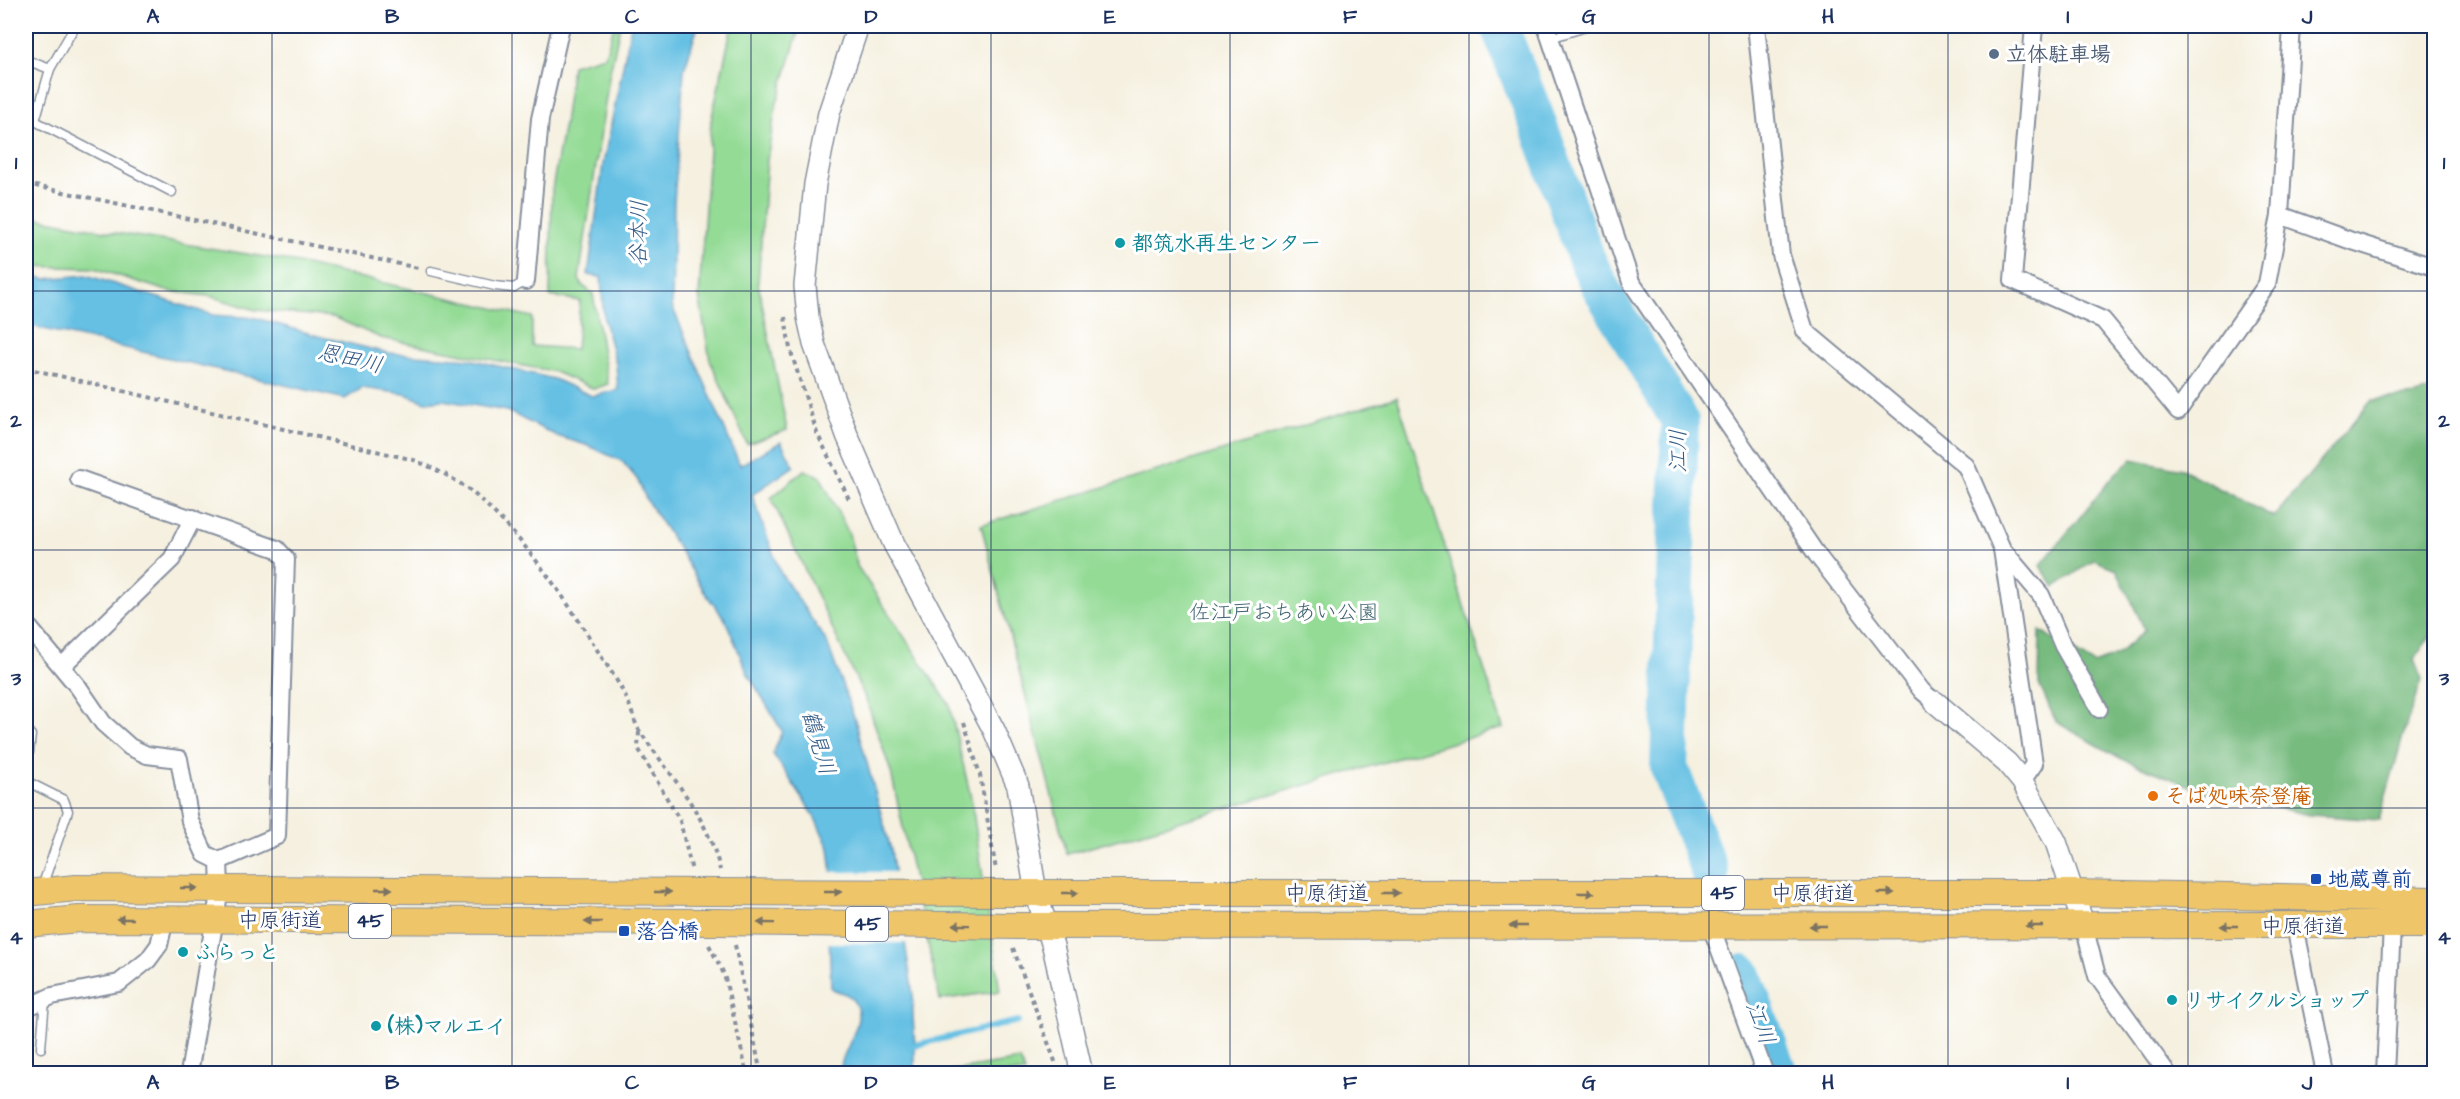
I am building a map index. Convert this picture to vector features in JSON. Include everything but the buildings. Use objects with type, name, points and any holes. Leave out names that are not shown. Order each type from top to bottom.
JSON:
[{"type":"main road","name":"45","points":[[709,881],[1024,893]]},
{"type":"main road","name":"中原街道","points":[[33,891],[76,888],[709,881]]},
{"type":"main road","name":"中原街道","points":[[1024,893],[2074,893],[2434,900]]},
{"type":"main road","name":"中原街道","points":[[26,924],[80,919],[165,919],[719,933],[1019,926],[2392,927],[2434,925]]},
{"type":"street","points":[[526,281],[540,119],[561,26]]},
{"type":"street","points":[[858,26],[832,102],[820,148],[807,256],[805,286],[808,317],[823,373],[894,544],[994,730],[1018,786],[1024,893],[1046,926],[1082,1074]]},
{"type":"street","points":[[1756,26],[1781,255],[1805,331],[1966,466],[2002,549],[2034,764],[2022,781]]},
{"type":"street","points":[[2034,26],[2013,280],[2103,320],[2178,411],[2267,284],[2280,215],[2292,26]]},
{"type":"street","points":[[1548,32],[1630,282],[1817,555],[1922,691],[2007,764],[2022,781],[2056,842],[2074,893],[2097,976],[2168,1074]]},
{"type":"street","points":[[2280,215],[2434,267]]},
{"type":"street","points":[[26,624],[62,666],[103,723],[130,747],[147,755],[178,759],[190,821],[205,854],[219,861],[277,836],[286,559],[277,549],[79,479]]},
{"type":"street","points":[[62,666],[172,559],[193,518]]},
{"type":"street","points":[[2002,549],[2041,595],[2063,646],[2099,709]]},
{"type":"street","points":[[189,1074],[220,888],[219,861]]},
{"type":"street","points":[[26,1008],[52,996],[119,983],[148,960],[159,945],[165,919]]},
{"type":"street","points":[[1712,926],[1765,1074]]},
{"type":"street","points":[[2295,926],[2325,1074]]},
{"type":"street","points":[[2385,1074],[2392,927]]},
{"type":"lane","points":[[75,26],[50,69],[35,121],[172,192]]},
{"type":"lane","points":[[1548,32],[1589,26]]},
{"type":"lane","points":[[26,60],[50,69]]},
{"type":"lane","points":[[431,271],[495,286],[514,288],[526,281]]},
{"type":"lane","points":[[26,732],[31,735],[29,752],[26,757]]},
{"type":"lane","points":[[26,781],[64,800],[68,811],[33,891]]},
{"type":"lane","points":[[41,1048],[45,999]]},
{"type":"path","points":[[26,184],[431,271]]},
{"type":"path","points":[[26,368],[414,460],[443,472],[473,493],[504,524],[546,574],[576,616],[626,697],[639,731],[657,754],[704,826],[709,881]]},
{"type":"path","points":[[639,731],[638,748],[680,821],[709,881]]},
{"type":"path","points":[[719,933],[709,948],[724,974],[747,1074]]},
{"type":"path","points":[[719,933],[760,1074]]},
{"type":"green space","points":[[614,26],[620,26],[609,77],[579,279],[582,285],[593,294],[608,384],[594,389],[555,372],[381,338],[333,317],[256,310],[209,296],[167,291],[94,268],[26,266],[26,216],[284,260],[532,317],[532,346],[576,349],[580,301],[550,296],[552,189],[572,65],[605,56]]},
{"type":"green space","points":[[732,26],[800,26],[776,106],[767,160],[758,283],[787,430],[747,444],[710,360],[699,296],[711,121]]},
{"type":"green space","points":[[2434,389],[2434,630],[2414,660],[2422,680],[2408,719],[2379,820],[2310,815],[2208,793],[2122,759],[2056,722],[2039,684],[2040,631],[2094,664],[2117,655],[2145,630],[2116,569],[2094,560],[2055,587],[2040,566],[2115,474],[2132,459],[2182,469],[2274,517],[2372,400],[2417,395]]},
{"type":"green space","name":"佐江戸おちあい公園","points":[[1397,397],[1503,728],[1067,854],[981,525]]},
{"type":"green space","points":[[804,470],[820,476],[849,534],[857,566],[949,704],[971,798],[1000,991],[940,1000],[891,772],[867,702],[771,498]]},
{"type":"green space","points":[[1020,1060],[1025,1073],[949,1073],[951,1071]]},
{"type":"water","points":[[631,26],[698,26],[684,70],[674,202],[672,306],[740,465],[781,442],[794,466],[752,495],[780,572],[827,642],[856,723],[891,850],[913,995],[914,1073],[841,1073],[841,1065],[857,1024],[858,1014],[856,1005],[849,996],[831,988],[828,906],[832,874],[829,848],[813,814],[773,754],[782,731],[748,674],[725,619],[705,593],[647,501],[637,479],[622,461],[586,445],[557,436],[507,411],[443,400],[426,402],[405,394],[362,388],[345,399],[26,325],[26,274],[45,279],[86,275],[213,315],[256,318],[388,353],[469,359],[554,379],[592,396],[618,390],[616,364],[604,320],[601,277],[588,275],[603,164]]},
{"type":"pier","points":[[829,872],[897,872],[908,943],[826,943],[825,906]]},
{"type":"waterway","name":"江川","points":[[1499,26],[1534,113],[1587,260],[1601,288],[1680,421],[1669,767],[1710,873]]},
{"type":"waterway","name":"江川","points":[[1742,973],[1779,1074]]},
{"type":"waterway","points":[[911,1046],[1018,1021]]},
{"type":"place","name":"立体駐車場","points":[[1994,54]]},
{"type":"place","name":"都筑水再生センター","points":[[1120,243]]},
{"type":"place","name":"そば処味奈登庵","points":[[2153,796]]},
{"type":"place","name":"地蔵尊前","points":[[2316,879]]},
{"type":"place","name":"落合橋","points":[[624,931]]},
{"type":"place","name":"ふらっと","points":[[183,952]]},
{"type":"place","name":"リサイクルショップ","points":[[2172,1000]]},
{"type":"place","name":"(株)マルエイ","points":[[376,1026]]},
{"type":"water label","name":"谷本川","points":[[639,233]]},
{"type":"water label","name":"恩田川","points":[[350,359]]},
{"type":"water label","name":"鶴見川","points":[[818,743]]}]
